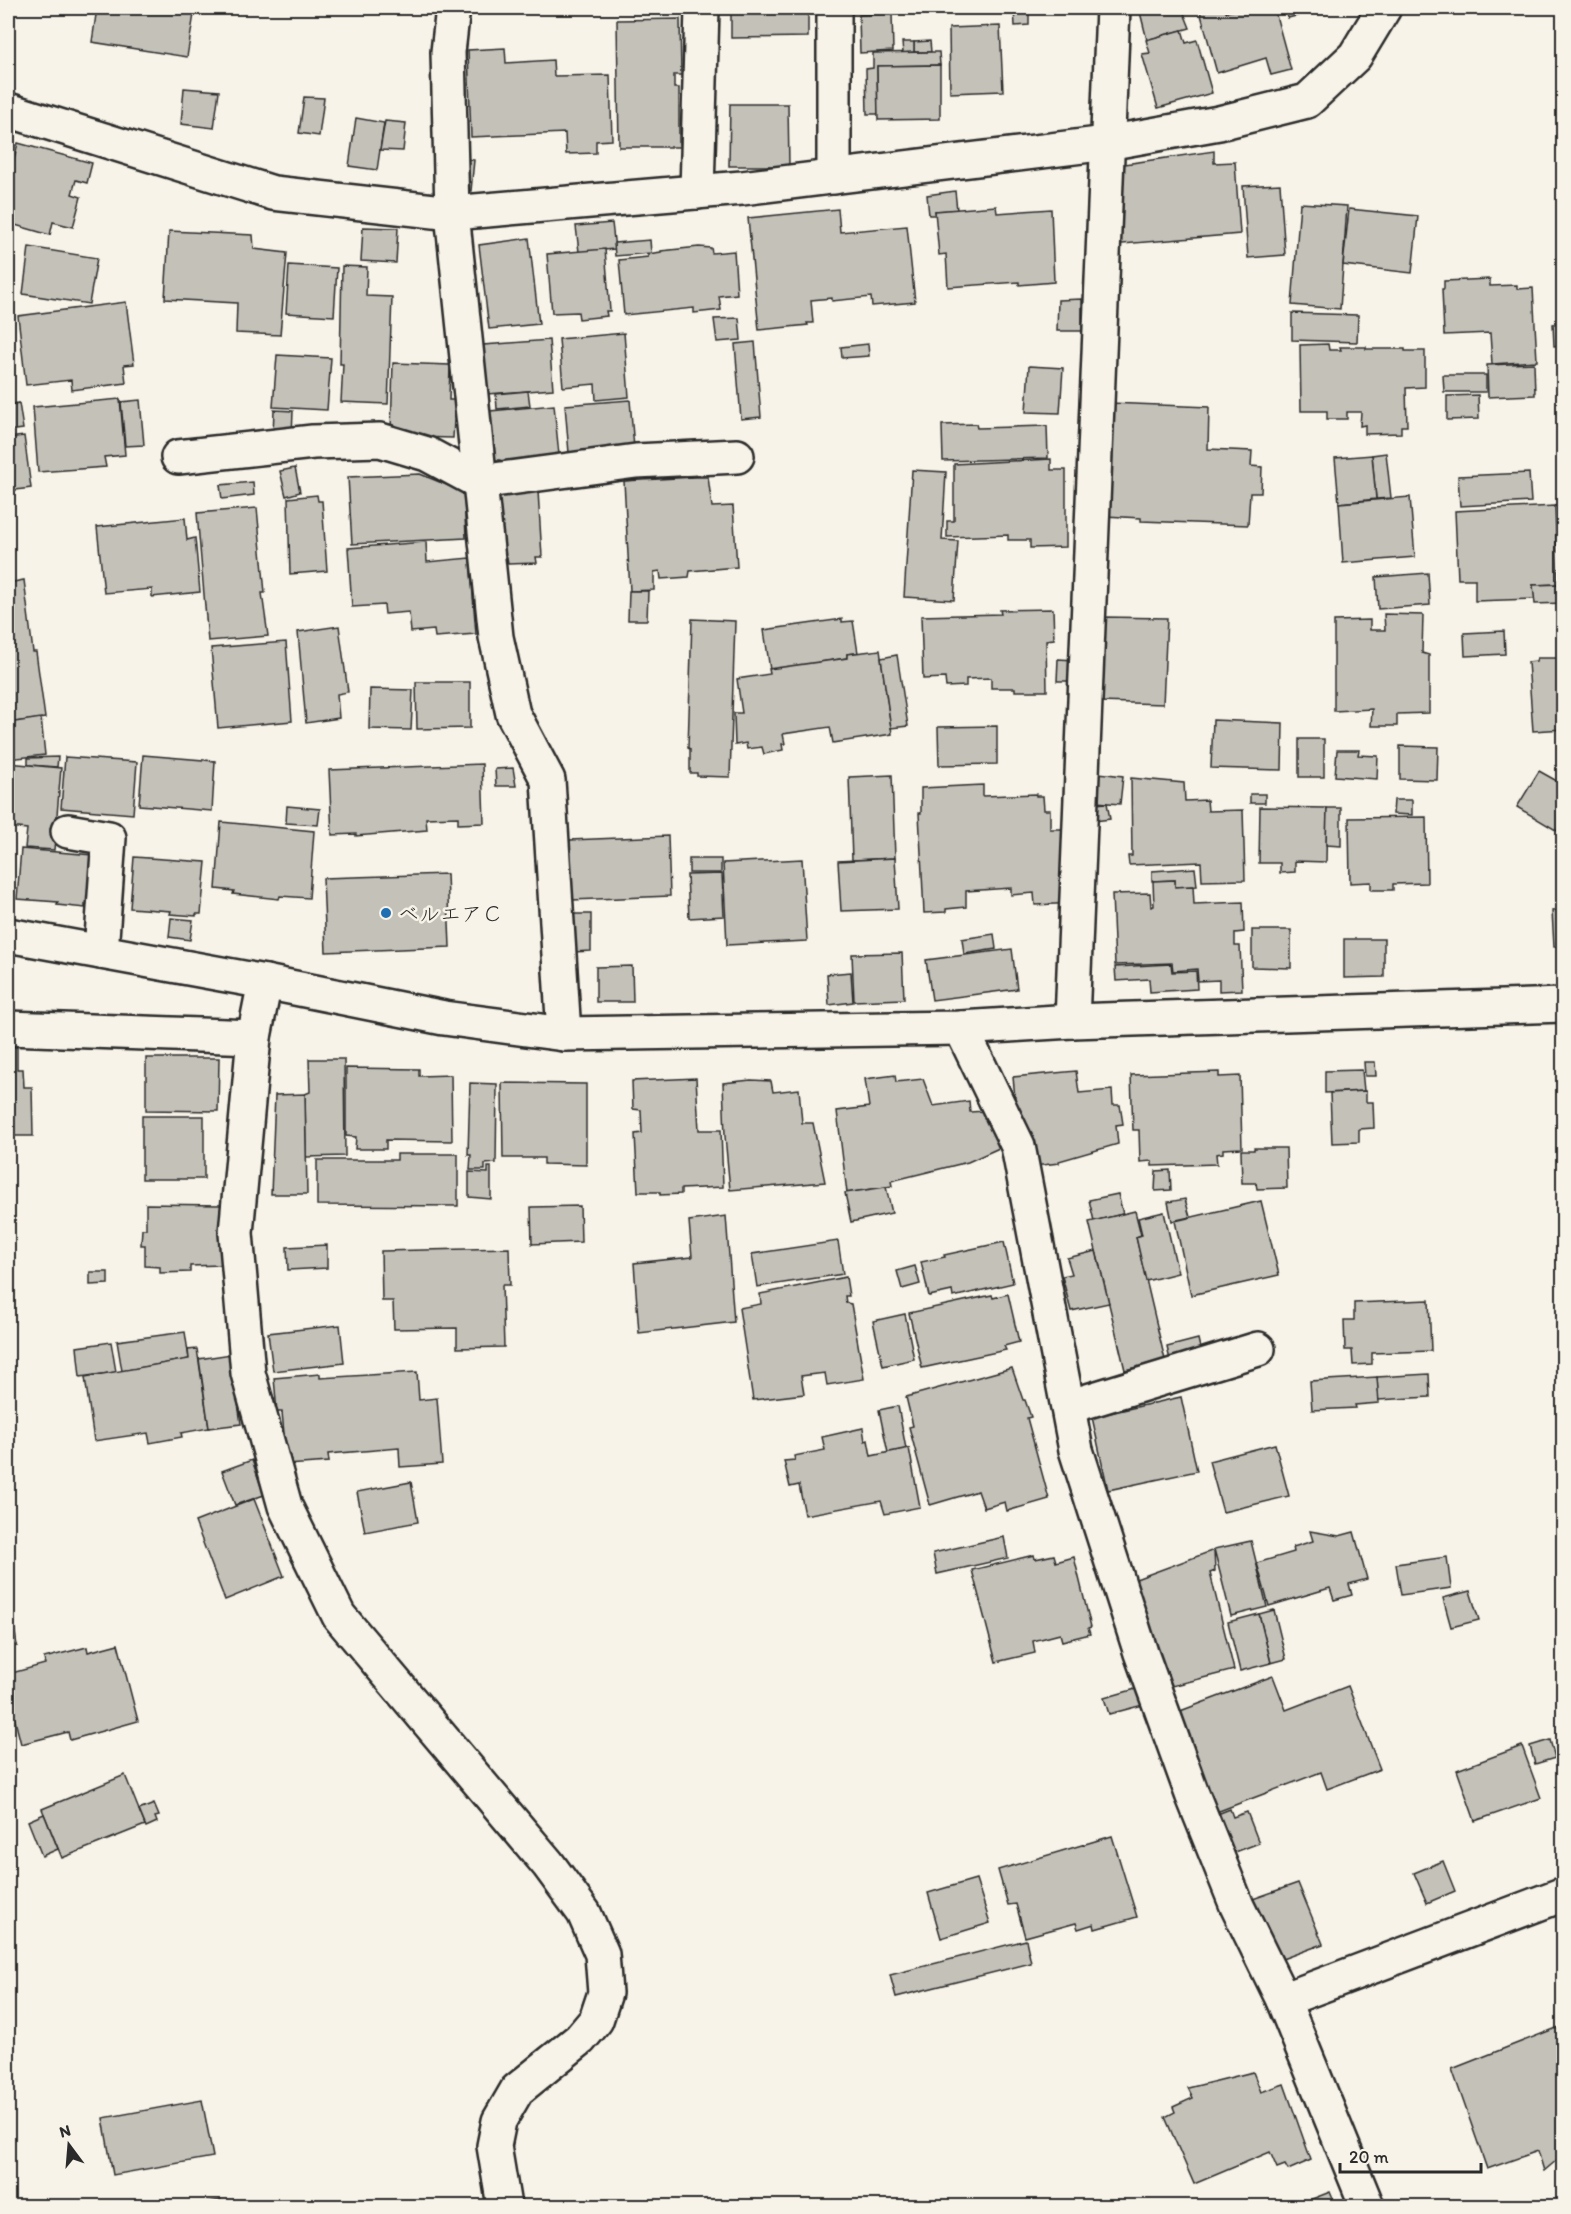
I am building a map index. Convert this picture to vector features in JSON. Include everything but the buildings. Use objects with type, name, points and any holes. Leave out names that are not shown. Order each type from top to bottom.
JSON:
[{"type":"street","points":[[453,8],[448,52],[452,213],[479,482],[496,637],[513,714],[548,780],[564,1034]]},
{"type":"street","points":[[698,192],[702,8]]},
{"type":"street","points":[[834,8],[834,177]]},
{"type":"street","points":[[1072,1021],[1113,8]]},
{"type":"street","points":[[8,110],[273,194],[452,213],[698,192],[834,177],[1107,143],[1219,123],[1307,101],[1355,56],[1383,8]]},
{"type":"street","points":[[178,457],[313,442],[380,440],[427,454],[479,482],[636,461],[737,456]]},
{"type":"street","points":[[68,831],[109,838],[101,952]]},
{"type":"street","points":[[8,935],[265,982],[444,1018],[564,1034],[961,1028],[1072,1021],[1563,1005]]},
{"type":"street","points":[[265,982],[254,1037],[236,1233],[248,1373],[285,1506],[339,1616],[548,1864],[584,1912],[602,1954],[605,1993],[596,2020],[580,2039],[517,2090],[499,2121],[494,2146],[504,2206]]},
{"type":"street","points":[[8,1028],[254,1037]]},
{"type":"street","points":[[961,1028],[1018,1146],[1076,1450],[1141,1653],[1192,1794],[1237,1906],[1283,2000],[1367,2206]]},
{"type":"street","points":[[1068,1407],[1258,1349]]},
{"type":"street","points":[[1283,2000],[1563,1894]]},
{"type":"place","name":"ベルエアＣ","points":[[386,913]]}]
